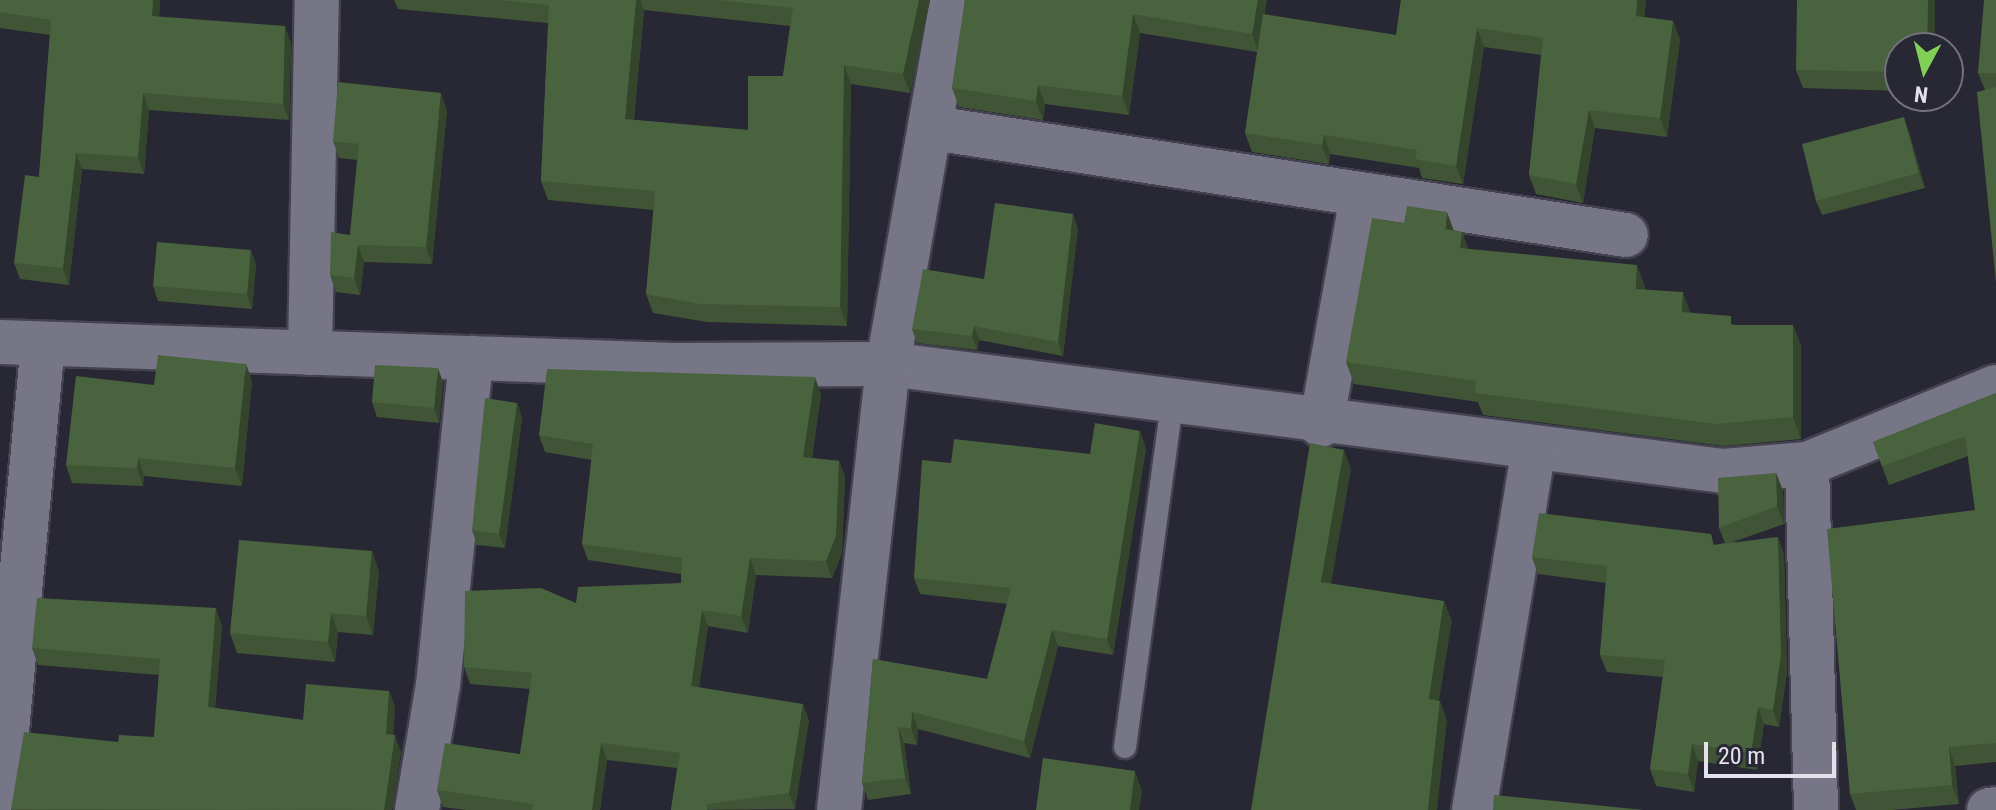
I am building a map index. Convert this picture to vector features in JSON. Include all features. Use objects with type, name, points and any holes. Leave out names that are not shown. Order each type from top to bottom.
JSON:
[{"type":"street","points":[[310,353],[317,0]]},
{"type":"street","points":[[839,810],[888,364],[933,128],[952,0]]},
{"type":"street","points":[[933,128],[1362,198],[1626,235]]},
{"type":"street","points":[[1321,425],[1362,198]]},
{"type":"street","points":[[0,342],[471,358],[888,364],[1533,453],[1723,471],[1807,464],[1996,387]]},
{"type":"street","points":[[0,806],[43,345]]},
{"type":"street","points":[[417,810],[438,685],[471,358]]},
{"type":"street","points":[[1474,810],[1533,453]]},
{"type":"street","points":[[1807,464],[1816,810]]},
{"type":"street","points":[[1989,810],[1996,809]]},
{"type":"lane","points":[[1125,747],[1172,404]]},
{"type":"building","points":[[0,0],[153,0],[152,16],[285,26],[283,104],[143,93],[138,157],[76,153],[63,268],[14,263],[25,175],[39,177],[51,20],[0,12]]},
{"type":"building","points":[[498,0],[636,0],[625,119],[748,130],[748,76],[783,76],[793,8],[719,0],[919,0],[903,74],[844,65],[840,307],[700,304],[646,294],[655,191],[541,181],[549,5]]},
{"type":"building","points":[[965,0],[1258,0],[1252,34],[1133,14],[1122,96],[1038,85],[1036,101],[952,88]]},
{"type":"building","points":[[1401,0],[1637,0],[1636,16],[1673,21],[1660,118],[1589,110],[1576,184],[1529,175],[1543,38],[1477,28],[1456,166],[1415,159],[1417,150],[1324,135],[1322,145],[1245,133],[1263,14],[1396,35]]},
{"type":"building","points":[[1797,0],[1928,0],[1927,32],[1884,32],[1884,72],[1796,70]]},
{"type":"building","points":[[1984,0],[1996,0],[1996,73],[1978,73]]},
{"type":"building","points":[[338,82],[441,93],[426,247],[358,245],[354,278],[330,275],[331,232],[350,235],[359,144],[333,141]]},
{"type":"building","points":[[1996,87],[1996,282],[1977,92]]},
{"type":"building","points":[[1904,117],[1919,173],[1816,201],[1802,144]]},
{"type":"building","points":[[995,203],[1073,214],[1058,342],[974,326],[972,336],[912,329],[923,269],[984,279]]},
{"type":"building","points":[[1407,206],[1447,212],[1445,229],[1462,232],[1460,248],[1637,265],[1636,289],[1683,292],[1682,312],[1731,316],[1731,325],[1793,325],[1793,417],[1716,424],[1475,393],[1476,381],[1346,362],[1372,218],[1404,223]]},
{"type":"building","points":[[157,242],[251,250],[247,294],[153,286]]},
{"type":"building","points":[[158,355],[246,364],[235,468],[138,458],[137,468],[66,465],[76,376],[154,385]]},
{"type":"building","points":[[375,365],[438,368],[434,408],[372,402]]},
{"type":"building","points":[[547,369],[815,377],[803,457],[839,461],[836,536],[826,561],[750,558],[741,616],[702,610],[691,686],[803,704],[789,793],[707,804],[707,810],[671,810],[680,753],[601,743],[592,810],[532,810],[533,804],[437,790],[445,743],[520,754],[532,673],[464,667],[465,591],[541,588],[576,603],[578,587],[681,583],[682,558],[582,544],[593,444],[539,435]]},
{"type":"building","points":[[1996,393],[1996,743],[1949,747],[1952,785],[1850,794],[1827,529],[1975,510],[1965,436],[1882,466],[1873,442]]},
{"type":"building","points":[[485,398],[517,403],[499,534],[472,530]]},
{"type":"building","points":[[1095,423],[1140,431],[1107,639],[1052,630],[1024,741],[912,712],[911,728],[898,727],[905,778],[862,783],[873,659],[987,679],[1011,588],[914,578],[922,460],[951,463],[954,439],[1090,454]]},
{"type":"building","points":[[1310,443],[1344,450],[1321,582],[1444,601],[1429,699],[1440,701],[1428,810],[1251,810]]},
{"type":"building","points":[[1776,473],[1777,506],[1719,528],[1718,478]]},
{"type":"building","points":[[1539,513],[1711,534],[1713,545],[1778,537],[1781,655],[1773,710],[1758,707],[1751,753],[1692,744],[1688,774],[1650,769],[1665,660],[1600,655],[1607,566],[1532,557]]},
{"type":"building","points":[[239,540],[372,551],[366,616],[331,613],[328,642],[230,633]]},
{"type":"building","points":[[37,598],[216,608],[208,707],[303,720],[306,684],[389,691],[386,734],[395,735],[384,810],[11,809],[24,732],[118,742],[119,735],[154,737],[160,659],[32,648]]},
{"type":"building","points":[[1043,758],[1135,771],[1130,810],[1036,810]]},
{"type":"building","points":[[1494,795],[1644,810],[1493,810]]}]
